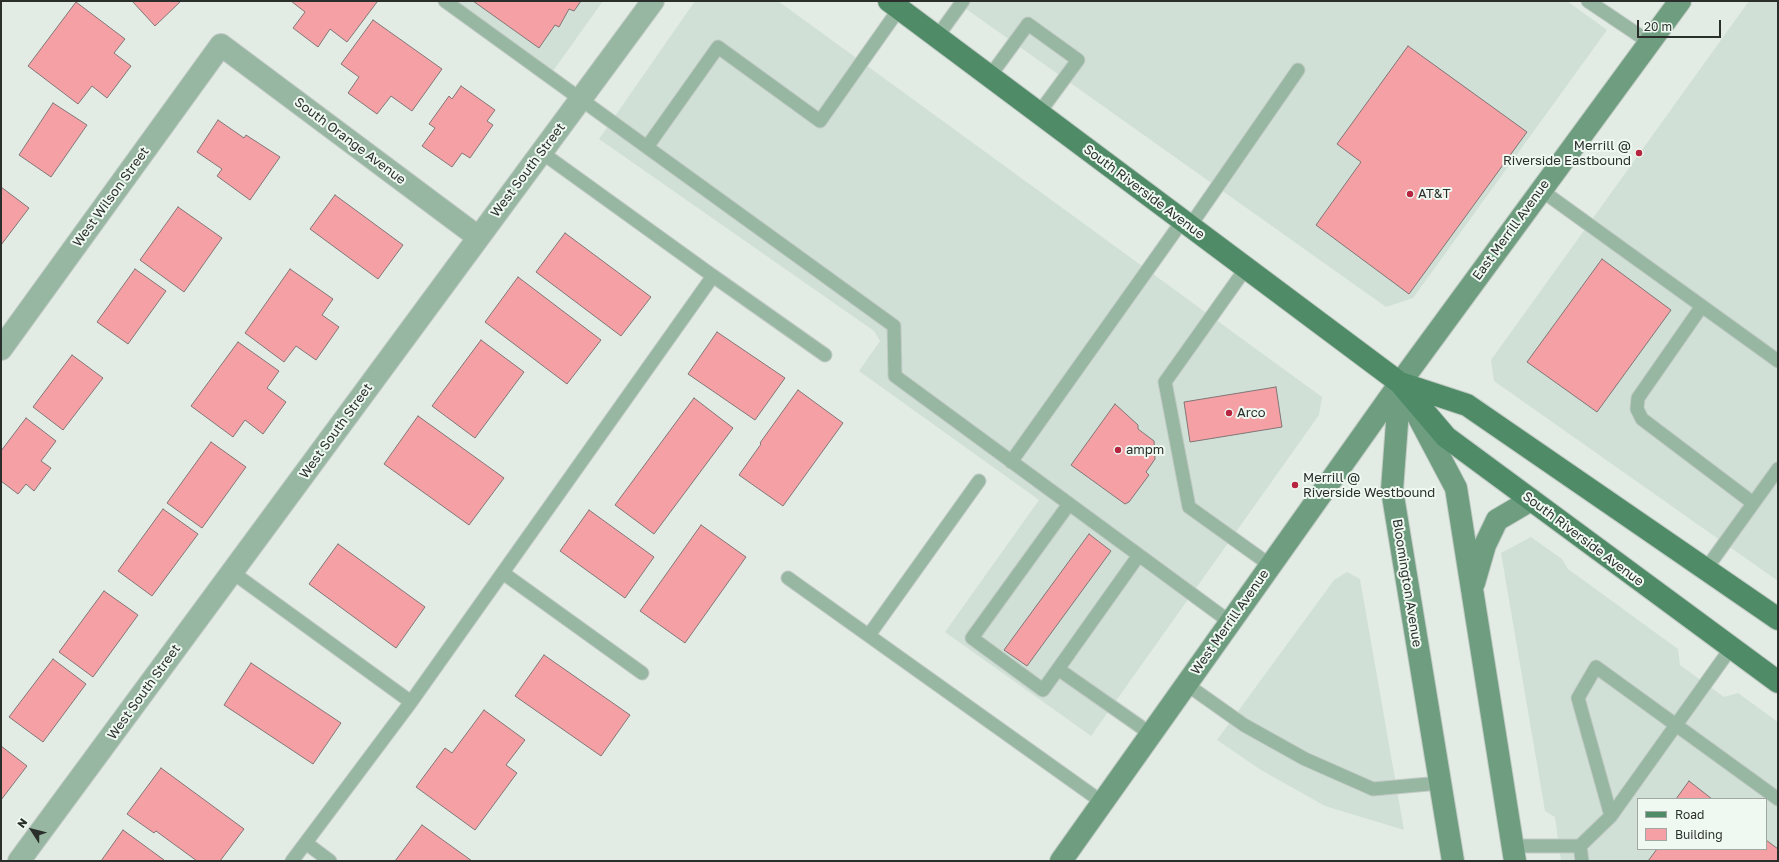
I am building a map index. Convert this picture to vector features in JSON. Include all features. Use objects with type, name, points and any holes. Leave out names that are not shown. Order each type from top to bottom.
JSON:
[{"type":"main road","name":"East Merrill Avenue","points":[[1400,382],[1680,1]]},
{"type":"main road","name":"South Riverside Avenue","points":[[894,5],[1400,382],[1446,437],[1778,682]]},
{"type":"main road","name":"South Riverside Avenue","points":[[1400,382],[1467,405],[1778,619]]},
{"type":"main road","name":"West Merrill Avenue","points":[[1061,861],[1400,382]]},
{"type":"main road","points":[[1400,382],[1456,488],[1514,854]]},
{"type":"main road","name":"Bloomington Avenue","points":[[1400,382],[1392,490],[1453,861]]},
{"type":"main road","points":[[1472,590],[1485,545],[1497,520],[1531,500]]},
{"type":"street","name":"West South Street","points":[[19,861],[653,1]]},
{"type":"street","name":"South Orange Avenue","points":[[221,45],[478,237]]},
{"type":"street","name":"West Wilson Street","points":[[1,349],[221,45]]},
{"type":"lane","points":[[445,1],[894,326],[895,376],[1230,622]]},
{"type":"lane","points":[[937,38],[963,1]]},
{"type":"lane","points":[[1588,1],[1650,42]]},
{"type":"lane","points":[[647,147],[718,47],[820,121],[894,5]]},
{"type":"lane","points":[[990,76],[1028,24],[1078,60],[1039,114]]},
{"type":"lane","points":[[1011,462],[1298,70]]},
{"type":"lane","points":[[541,152],[824,355]]},
{"type":"lane","points":[[1541,190],[1778,361]]},
{"type":"lane","points":[[1246,268],[1165,382],[1189,507],[1270,565]]},
{"type":"lane","points":[[292,861],[411,702],[714,276]]},
{"type":"lane","points":[[1702,306],[1638,398],[1638,409],[1642,419],[1753,504]]},
{"type":"lane","points":[[1706,569],[1778,468]]},
{"type":"lane","points":[[868,635],[979,481]]},
{"type":"lane","points":[[1069,504],[972,638],[1043,690],[1139,556]]},
{"type":"lane","points":[[232,572],[411,702]]},
{"type":"lane","points":[[503,572],[642,674]]},
{"type":"lane","points":[[788,578],[1102,802]]},
{"type":"lane","points":[[1514,854],[1580,846],[1611,816],[1730,648]]},
{"type":"lane","points":[[1611,816],[1578,698],[1596,667],[1778,799]]},
{"type":"lane","points":[[1058,668],[1151,734]]},
{"type":"lane","points":[[1186,684],[1251,729],[1305,759],[1373,789],[1440,783]]},
{"type":"lane","points":[[306,843],[330,861]]},
{"type":"lane","points":[[1580,846],[1582,861]]},
{"type":"shaded area","points":[[457,1],[603,1],[553,71]]},
{"type":"shaded area","points":[[695,1],[778,1],[1322,397],[1319,415],[1091,736],[945,632],[1039,500],[859,371],[880,341],[874,331],[599,139]]},
{"type":"shaded area","points":[[955,1],[1567,1],[1607,30],[1413,298],[1386,307]]},
{"type":"shaded area","points":[[1749,1],[1778,1],[1778,581],[1494,381],[1491,360]]},
{"type":"shaded area","points":[[1531,537],[1562,559],[1568,569],[1678,649],[1680,665],[1724,697],[1738,693],[1778,722],[1778,861],[1561,861],[1555,817],[1545,811],[1501,553]]},
{"type":"shaded area","points":[[1347,572],[1360,579],[1404,830],[1325,806],[1261,770],[1217,740],[1334,580]]},
{"type":"building","points":[[132,1],[181,1],[155,26]]},
{"type":"building","points":[[291,1],[377,2],[347,42],[330,29],[318,47],[293,28],[305,12]]},
{"type":"building","points":[[473,1],[581,1],[574,11],[569,9],[559,27],[555,25],[539,48]]},
{"type":"building","points":[[76,2],[125,39],[114,53],[131,66],[107,98],[92,86],[78,104],[28,66]]},
{"type":"building","points":[[373,20],[442,69],[412,111],[391,96],[377,114],[348,93],[359,77],[341,64]]},
{"type":"building","name":"AT&T","points":[[1408,46],[1527,132],[1409,294],[1316,225],[1361,162],[1337,144]]},
{"type":"building","points":[[461,86],[495,110],[487,121],[493,125],[470,158],[462,153],[452,167],[422,146],[435,128],[429,124],[449,96],[452,99]]},
{"type":"building","points":[[53,103],[87,125],[51,177],[19,155]]},
{"type":"building","points":[[218,120],[244,138],[246,135],[280,157],[250,200],[217,176],[222,169],[197,152]]},
{"type":"building","points":[[1,187],[29,208],[1,245]]},
{"type":"building","points":[[335,195],[403,245],[378,279],[310,229]]},
{"type":"building","points":[[178,207],[222,238],[184,292],[140,260]]},
{"type":"building","points":[[565,233],[651,297],[621,336],[536,272]]},
{"type":"building","points":[[1602,259],[1671,310],[1597,412],[1527,362]]},
{"type":"building","points":[[135,269],[166,291],[128,344],[97,322]]},
{"type":"building","points":[[290,269],[333,299],[322,315],[339,327],[316,360],[296,346],[284,362],[245,333]]},
{"type":"building","points":[[518,277],[601,340],[567,384],[485,322]]},
{"type":"building","points":[[717,332],[785,378],[755,420],[688,374]]},
{"type":"building","points":[[481,340],[524,372],[475,438],[432,406]]},
{"type":"building","points":[[238,342],[279,371],[267,388],[286,402],[263,434],[245,420],[233,437],[191,406]]},
{"type":"building","points":[[72,355],[103,378],[63,430],[33,407]]},
{"type":"building","points":[[1276,387],[1282,427],[1190,442],[1184,402]]},
{"type":"building","points":[[798,390],[843,423],[783,506],[739,475]]},
{"type":"building","points":[[694,398],[733,428],[654,534],[615,505]]},
{"type":"building","name":"ampm","points":[[1115,404],[1138,425],[1138,429],[1154,441],[1155,459],[1146,472],[1149,475],[1129,502],[1125,504],[1071,465]]},
{"type":"building","points":[[418,416],[504,478],[469,525],[384,464]]},
{"type":"building","points":[[26,418],[56,441],[41,461],[51,468],[34,491],[26,484],[18,494],[1,481],[1,451]]},
{"type":"building","points":[[211,442],[246,467],[202,528],[167,503]]},
{"type":"building","points":[[163,509],[198,534],[152,596],[118,571]]},
{"type":"building","points":[[589,510],[654,557],[625,598],[560,551]]},
{"type":"building","points":[[701,525],[746,557],[685,643],[640,611]]},
{"type":"building","points":[[1089,534],[1111,551],[1027,666],[1004,650]]},
{"type":"building","points":[[338,544],[425,607],[396,648],[309,584]]},
{"type":"building","points":[[104,591],[138,615],[93,677],[59,652]]},
{"type":"building","points":[[544,655],[630,715],[601,756],[515,696]]},
{"type":"building","points":[[53,659],[86,684],[43,742],[9,717]]},
{"type":"building","points":[[251,663],[341,723],[313,764],[224,705]]},
{"type":"building","points":[[484,710],[525,740],[506,765],[517,773],[475,830],[416,787],[445,748],[452,753]]},
{"type":"building","points":[[1,746],[27,766],[1,800]]},
{"type":"building","points":[[161,768],[244,829],[220,861],[197,861],[156,831],[154,833],[127,814]]},
{"type":"building","points":[[1689,781],[1711,798],[1677,798]]},
{"type":"building","points":[[422,825],[472,861],[395,861]]},
{"type":"building","points":[[123,830],[164,860],[164,861],[101,861]]},
{"type":"building","points":[[1767,841],[1778,849],[1778,861],[1648,861],[1656,850],[1767,850]]},
{"type":"place","name":"Merrill @ Riverside Eastbound","points":[[1639,153]]},
{"type":"place","name":"AT&T","points":[[1410,194]]},
{"type":"place","name":"Arco","points":[[1229,413]]},
{"type":"place","name":"ampm","points":[[1118,450]]},
{"type":"place","name":"Merrill @ Riverside Westbound","points":[[1295,485]]}]
